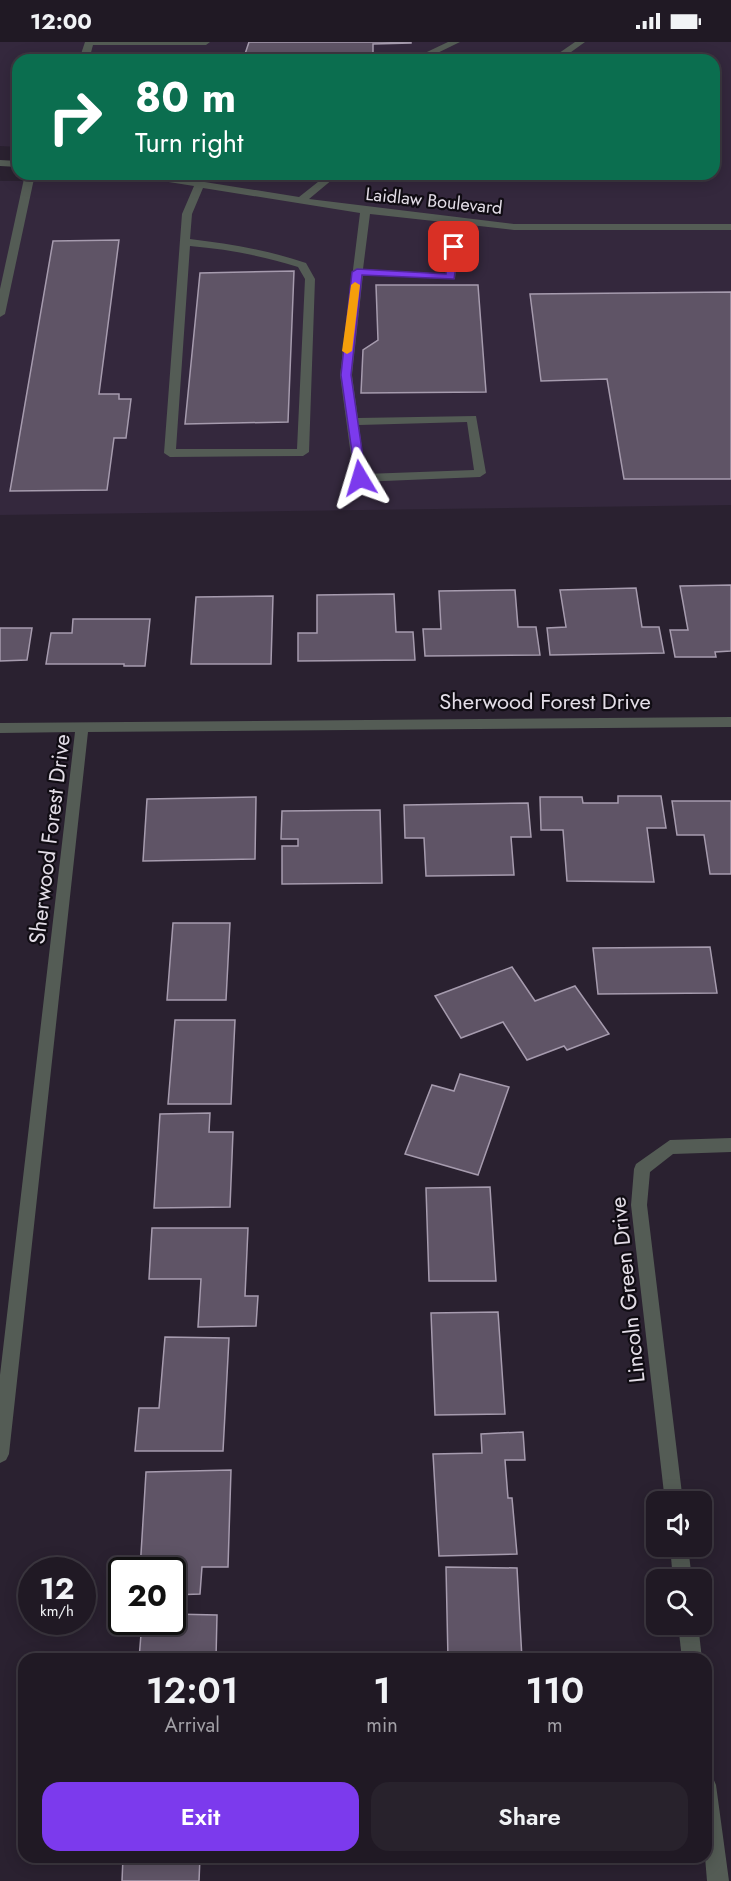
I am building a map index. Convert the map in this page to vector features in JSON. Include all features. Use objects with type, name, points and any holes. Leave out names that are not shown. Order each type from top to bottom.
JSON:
[{"type":"street","points":[[89,42],[206,42]]},
{"type":"street","points":[[429,54],[456,42]]},
{"type":"street","points":[[563,54],[581,42]]},
{"type":"street","points":[[0,314],[29,180]]},
{"type":"street","name":"Laidlaw Boulevard","points":[[175,180],[365,210],[514,227],[581,229],[731,227]]},
{"type":"street","points":[[302,200],[327,180]]},
{"type":"street","points":[[185,242],[269,253],[302,265],[310,279],[303,452],[170,453],[186,214],[200,184]]},
{"type":"street","points":[[353,422],[472,418],[480,473],[360,478],[346,375],[365,210]]},
{"type":"street","points":[[357,272],[450,277],[457,221]]},
{"type":"street","name":"Sherwood Forest Drive","points":[[0,1454],[82,728],[731,722]]},
{"type":"street","points":[[0,728],[82,728]]},
{"type":"street","name":"Lincoln Green Drive","points":[[673,1491],[639,1205],[642,1169],[670,1147],[731,1145]]},
{"type":"street","points":[[689,1635],[691,1653]]},
{"type":"street","points":[[712,1833],[718,1881]]},
{"type":"shaded area","points":[[0,42],[731,42],[731,505],[0,515],[0,181],[720,180],[720,54],[12,54],[12,147],[0,146]]},
{"type":"building","points":[[249,42],[411,42],[373,44],[373,54],[245,54]]},
{"type":"building","points":[[119,240],[99,394],[119,394],[119,399],[131,399],[126,438],[114,438],[107,490],[10,491],[53,241]]},
{"type":"building","points":[[294,271],[288,422],[185,424],[200,273]]},
{"type":"building","points":[[376,285],[478,285],[486,392],[361,393],[363,350],[378,340]]},
{"type":"building","points":[[731,292],[731,479],[624,479],[607,379],[541,381],[530,294]]},
{"type":"building","points":[[731,585],[731,651],[715,652],[716,657],[675,657],[670,630],[688,630],[680,586]]},
{"type":"building","points":[[636,588],[642,627],[659,627],[664,653],[550,655],[547,628],[566,627],[560,590]]},
{"type":"building","points":[[515,590],[518,627],[536,627],[540,655],[425,656],[423,629],[441,629],[439,591]]},
{"type":"building","points":[[394,594],[396,632],[413,632],[415,660],[298,661],[298,633],[317,633],[317,595]]},
{"type":"building","points":[[273,596],[271,664],[191,664],[196,597]]},
{"type":"building","points":[[73,619],[150,619],[145,666],[46,664],[51,633],[72,633]]},
{"type":"building","points":[[0,628],[32,628],[27,660],[0,661]]},
{"type":"building","points":[[618,796],[661,796],[666,828],[647,828],[654,882],[567,881],[563,830],[541,830],[540,797],[582,797],[583,803],[618,803]]},
{"type":"building","points":[[256,797],[255,859],[143,861],[147,799]]},
{"type":"building","points":[[672,801],[731,801],[731,874],[710,874],[704,835],[677,835]]},
{"type":"building","points":[[528,803],[531,837],[511,837],[514,875],[426,876],[424,838],[405,838],[404,805]]},
{"type":"building","points":[[380,810],[382,883],[282,884],[282,846],[298,846],[298,839],[281,839],[282,811]]},
{"type":"building","points":[[173,923],[230,923],[226,1000],[167,1000]]},
{"type":"building","points":[[710,947],[717,993],[598,994],[593,948]]},
{"type":"building","points":[[512,967],[535,1001],[575,986],[609,1034],[567,1050],[564,1046],[527,1060],[503,1022],[461,1038],[435,996]]},
{"type":"building","points":[[175,1020],[235,1020],[231,1104],[168,1104]]},
{"type":"building","points":[[460,1074],[509,1087],[478,1175],[405,1154],[432,1085],[454,1091]]},
{"type":"building","points":[[210,1113],[209,1132],[233,1132],[230,1207],[154,1208],[160,1114]]},
{"type":"building","points":[[490,1187],[496,1281],[429,1281],[426,1188]]},
{"type":"building","points":[[152,1228],[248,1228],[245,1296],[258,1296],[256,1326],[198,1327],[201,1279],[149,1279]]},
{"type":"building","points":[[498,1312],[505,1414],[435,1415],[431,1313]]},
{"type":"building","points":[[165,1337],[229,1338],[223,1451],[135,1451],[139,1408],[159,1408]]},
{"type":"building","points":[[523,1432],[525,1460],[505,1460],[508,1498],[512,1498],[517,1554],[439,1556],[433,1454],[482,1453],[481,1434]]},
{"type":"building","points":[[231,1470],[228,1567],[202,1567],[200,1594],[186,1594],[186,1557],[141,1557],[146,1472]]},
{"type":"building","points":[[446,1567],[517,1568],[522,1653],[448,1653]]},
{"type":"building","points":[[186,1614],[217,1615],[216,1653],[139,1653],[141,1635],[186,1635]]},
{"type":"building","points":[[123,1863],[200,1863],[199,1881],[122,1881]]},
{"type":"slow traffic","points":[[347,351],[355,285]]},
{"type":"route","points":[[360,478],[346,375],[347,347],[357,272],[450,277],[454,247]]}]
